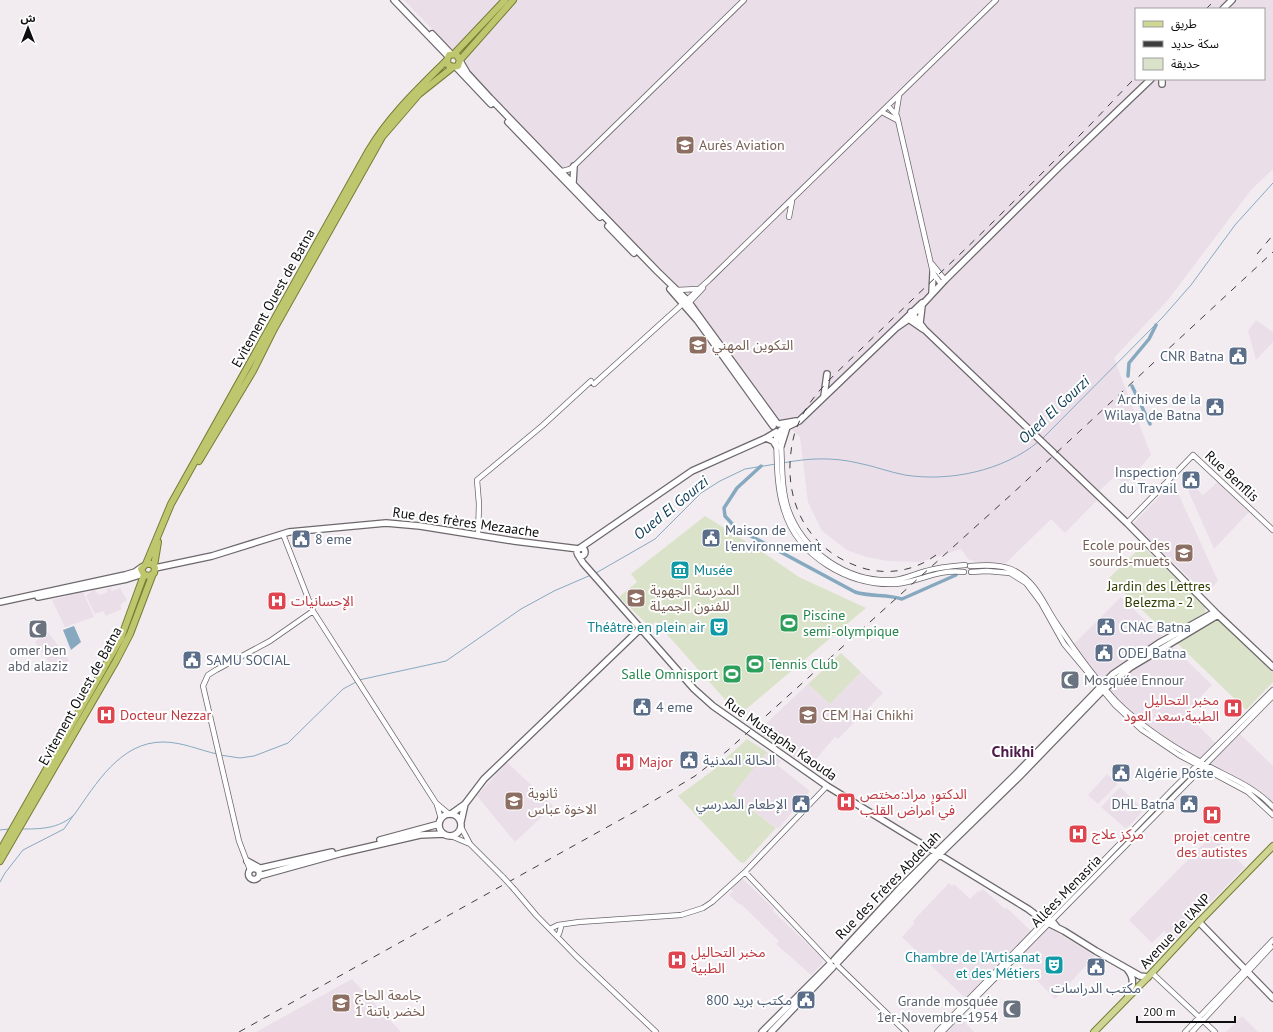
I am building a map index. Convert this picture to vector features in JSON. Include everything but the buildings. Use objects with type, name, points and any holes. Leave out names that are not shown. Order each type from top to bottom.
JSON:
[{"type":"highway","name":"Evitement Ouest de Batna","points":[[144,565],[171,504],[369,150],[389,119],[412,93],[505,0]]},
{"type":"highway","points":[[454,67],[448,65],[450,56],[458,56],[460,61],[513,0]]},
{"type":"highway","name":"Evitement Ouest de Batna","points":[[18,825],[116,661],[130,634],[154,570],[157,546],[161,534],[189,479],[252,371],[382,137],[419,94],[460,61]]},
{"type":"highway","points":[[143,575],[144,565],[154,570]]},
{"type":"highway","points":[[143,575],[154,570]]},
{"type":"highway","name":"Evitement Ouest de Batna","points":[[18,825],[121,638],[143,575]]},
{"type":"highway","points":[[0,860],[18,825]]},
{"type":"highway","points":[[0,851],[11,837]]},
{"type":"main road","points":[[394,0],[450,56]]},
{"type":"main road","points":[[398,0],[450,56]]},
{"type":"main road","points":[[1224,8],[1232,0]]},
{"type":"main road","points":[[460,61],[472,79],[559,172],[573,183],[676,290],[777,428]]},
{"type":"main road","points":[[454,67],[686,302]]},
{"type":"main road","points":[[777,428],[787,427],[798,421],[923,304],[932,293],[1059,167],[1150,80]]},
{"type":"main road","points":[[572,167],[573,183]]},
{"type":"main road","points":[[932,293],[933,273]]},
{"type":"main road","points":[[919,325],[923,304]]},
{"type":"main road","points":[[910,316],[1127,523],[1217,614],[1273,667]]},
{"type":"main road","points":[[896,328],[902,325],[910,316]]},
{"type":"main road","points":[[902,325],[919,325]]},
{"type":"main road","points":[[824,396],[828,382],[827,374]]},
{"type":"main road","points":[[580,552],[592,541],[692,471],[764,438],[777,428],[798,421]]},
{"type":"main road","points":[[764,438],[773,441],[779,446],[787,427]]},
{"type":"main road","name":"Rue des frères Mezaache","points":[[154,570],[212,556],[283,534],[298,531],[386,523],[420,526],[564,548],[580,552]]},
{"type":"main road","name":"Rue Mustapha Kaouda","points":[[580,552],[586,568],[706,700],[827,786],[1123,967],[1143,977],[1150,975]]},
{"type":"main road","points":[[0,603],[125,575],[135,572],[144,565]]},
{"type":"main road","points":[[0,603],[143,575]]},
{"type":"main road","name":"Rue des Frères Abdellah","points":[[771,1032],[833,963],[937,854],[1020,777],[1102,688],[1131,667],[1217,614]]},
{"type":"main road","points":[[465,804],[459,831],[451,836],[444,834],[420,835],[342,852],[259,876],[256,879],[251,879],[248,875],[250,870],[259,869],[440,822],[465,804],[489,774],[641,628]]},
{"type":"main road","points":[[450,814],[458,817],[461,825]]},
{"type":"main road","points":[[440,822],[442,832],[444,834]]},
{"type":"main road","name":"Avenue de l'ANP","points":[[1094,1032],[1273,846]]},
{"type":"main road","points":[[247,861],[259,869]]},
{"type":"main road","points":[[259,869],[259,876]]},
{"type":"main road","points":[[1199,922],[1246,972],[1273,998]]},
{"type":"main road","name":"Rue des Frères Abdellah","points":[[762,1032],[833,963]]},
{"type":"main road","points":[[1123,967],[1130,973],[1133,979],[1132,988],[1128,996]]},
{"type":"street","points":[[559,172],[572,167],[744,0]]},
{"type":"street","points":[[478,536],[480,508],[477,480],[686,302],[996,0]]},
{"type":"street","points":[[899,95],[896,114],[897,120],[933,273],[943,282]]},
{"type":"street","points":[[888,106],[896,114]]},
{"type":"street","points":[[882,112],[897,120]]},
{"type":"street","points":[[568,178],[572,167]]},
{"type":"street","points":[[789,217],[792,200]]},
{"type":"street","points":[[932,264],[943,282]]},
{"type":"street","points":[[686,302],[709,280]]},
{"type":"street","points":[[676,290],[691,290],[699,288]]},
{"type":"street","points":[[777,428],[784,511],[796,534],[814,555],[835,570],[868,582],[886,584],[904,582],[942,572],[964,572],[968,574],[971,572],[987,571],[1010,574],[1026,583],[1041,603],[1064,644],[1102,688],[1142,730],[1179,755],[1198,765],[1204,766],[1248,786],[1273,807]]},
{"type":"street","name":"Rue Benflis","points":[[1127,523],[1193,455],[1273,530]]},
{"type":"street","points":[[780,475],[788,509],[799,532],[817,552],[846,572],[867,578],[895,580],[941,567],[968,565],[1006,568],[1016,572],[1028,580],[1043,598],[1051,616],[1102,688]]},
{"type":"street","points":[[283,534],[313,611],[436,804],[440,822]]},
{"type":"street","points":[[968,565],[971,572]]},
{"type":"street","points":[[964,572],[963,568],[968,565]]},
{"type":"street","points":[[250,870],[239,841],[203,690],[205,679],[216,670],[270,641],[313,611]]},
{"type":"street","points":[[942,1032],[1198,765],[1248,717],[1273,690]]},
{"type":"street","name":"Allées Menasria","points":[[1048,921],[1273,696]]},
{"type":"street","points":[[1204,766],[1248,792],[1273,815]]},
{"type":"street","points":[[552,929],[565,924],[664,916],[691,912],[712,902],[745,872],[827,786]]},
{"type":"street","points":[[436,804],[450,814]]},
{"type":"street","points":[[461,825],[470,844],[552,929],[656,1032]]},
{"type":"street","points":[[451,836],[470,844]]},
{"type":"street","points":[[745,872],[833,963],[906,1032]]},
{"type":"street","points":[[534,910],[581,958]]},
{"type":"street","points":[[548,923],[559,926]]},
{"type":"street","points":[[559,926],[559,934]]},
{"type":"street","points":[[1192,1032],[1273,940]]},
{"type":"street","points":[[1185,1032],[1198,1017],[1273,945]]},
{"type":"street","points":[[1150,975],[1215,1032]]},
{"type":"street","points":[[937,1032],[978,993]]},
{"type":"shaded area","points":[[404,0],[1273,0],[1273,169],[1251,190],[1168,300],[1114,358],[1151,455],[1125,485],[1115,476],[1099,491],[1103,494],[1065,533],[1051,519],[1006,563],[975,562],[968,559],[961,549],[921,562],[888,561],[866,557],[847,550],[822,531],[808,502],[800,437],[771,411],[707,320],[556,160],[482,86],[465,63]]},
{"type":"shaded area","points":[[1256,320],[1273,332],[1273,342],[1256,360],[1248,331]]},
{"type":"shaded area","points":[[1220,480],[1250,511],[1214,549],[1188,490],[1193,485],[1203,495]]},
{"type":"shaded area","name":"Ecole pour des sourds-muets","points":[[1173,482],[1218,581],[1206,594],[1133,524]]},
{"type":"shaded area","points":[[110,588],[112,591],[120,588],[127,600],[120,605],[122,609],[106,616],[103,611],[95,614],[86,596],[94,589],[101,595],[108,592],[106,590]]},
{"type":"shaded area","points":[[83,592],[94,617],[65,627],[52,600]]},
{"type":"shaded area","points":[[1121,597],[1212,685],[1185,713],[1223,750],[1239,733],[1273,766],[1273,802],[1235,777],[1199,760],[1144,723],[1109,691],[1073,645]]},
{"type":"shaded area","points":[[47,631],[69,660],[55,671],[35,642]]},
{"type":"shaded area","name":"CEM Hai Chikhi","points":[[861,672],[883,693],[838,739],[835,737],[809,767],[757,732],[808,684],[830,704]]},
{"type":"shaded area","points":[[767,752],[781,761],[777,765],[810,791],[778,829],[731,795]]},
{"type":"shaded area","name":"ثانوية الاخوة عباس","points":[[507,762],[553,806],[515,842],[477,796]]},
{"type":"shaded area","points":[[1107,774],[1118,784],[1098,804],[1088,795]]},
{"type":"shaded area","points":[[1120,787],[1144,810],[1126,829],[1101,807]]},
{"type":"shaded area","points":[[1212,835],[1245,867],[1173,941],[1164,931],[1152,943],[1129,920]]},
{"type":"shaded area","points":[[742,878],[774,909],[773,911],[823,959],[823,963],[811,975],[776,944],[779,941],[741,904],[740,905],[729,895],[733,891],[731,889]]},
{"type":"shaded area","points":[[949,883],[952,886],[954,884],[970,899],[978,891],[979,892],[983,889],[1005,909],[1007,908],[1031,931],[966,999],[902,937],[914,924],[913,921]]},
{"type":"shaded area","points":[[1051,929],[1095,956],[1055,999],[1017,960],[1047,930]]},
{"type":"shaded area","name":"جامعة الحاج لخضر باتنة 1","points":[[352,979],[401,1032],[256,1032],[265,1027]]},
{"type":"shaded area","points":[[959,1016],[974,1032],[944,1032]]},
{"type":"shaded area","points":[[1242,1016],[1258,1032],[1226,1032]]},
{"type":"green space","points":[[705,516],[752,545],[799,577],[866,608],[744,711],[729,704],[656,622],[649,626],[619,597],[637,582],[631,574]]},
{"type":"green space","name":"Jardin des Lettres Belezma - 2","points":[[1142,546],[1205,606],[1205,613],[1173,632],[1166,633],[1109,578]]},
{"type":"green space","name":"Jardin des Lettres Belezma - 2","points":[[1219,621],[1273,673],[1273,682],[1246,710],[1177,643],[1213,622]]},
{"type":"green space","points":[[841,653],[861,672],[830,704],[808,684]]},
{"type":"green space","points":[[747,739],[767,752],[732,795],[776,828],[744,863],[740,862],[678,796],[712,771]]},
{"type":"water","points":[[74,626],[81,642],[71,650],[63,630]]},
{"type":"waterway","name":"Oued El Gourzi","points":[[1042,439],[1162,318],[1191,285],[1235,225],[1273,183]]},
{"type":"waterway","points":[[1128,376],[1129,363],[1149,339],[1156,325]]},
{"type":"waterway","points":[[1132,386],[1150,424]]},
{"type":"waterway","name":"Oued El Gourzi","points":[[783,463],[811,459],[830,459],[864,464],[905,475],[939,477],[975,472],[992,467],[1024,452],[1038,442]]},
{"type":"waterway","name":"Oued El Gourzi","points":[[596,573],[655,539],[701,493],[720,481],[745,469],[776,464]]},
{"type":"waterway","points":[[761,466],[737,488],[724,508],[725,516],[736,528],[861,594],[890,596],[902,599],[956,575]]},
{"type":"waterway","name":"Oued El Gourzi","points":[[359,680],[446,661],[521,609],[554,591],[591,575]]},
{"type":"waterway","name":"Oued El Gourzi","points":[[220,755],[240,758],[254,756],[288,743],[343,689],[356,682]]},
{"type":"waterway","name":"Oued El Gourzi","points":[[21,829],[35,829],[55,826],[68,820],[74,815],[100,778],[122,757],[134,749],[148,744],[170,742],[217,754]]},
{"type":"waterway","points":[[0,882],[23,850],[64,829],[73,816]]},
{"type":"waterway","name":"Oued El Gourzi","points":[[0,830],[9,829]]},
{"type":"railway","points":[[1207,8],[1215,0]]},
{"type":"railway","points":[[936,555],[912,568],[894,571],[875,571],[848,563],[819,543],[808,530],[794,499],[790,463],[794,436],[798,425],[805,410],[827,382],[994,221],[1135,78]]},
{"type":"railway","points":[[1257,254],[1273,235]]},
{"type":"railway","points":[[239,1032],[645,806],[695,776],[727,751],[1013,493],[1273,252]]},
{"type":"place","name":"Aurès Aviation","points":[[685,145]]},
{"type":"place","name":"التكوين المهني","points":[[698,345]]},
{"type":"place","name":"CNR Batna","points":[[1238,356]]},
{"type":"place","name":"Archives de la Wilaya de Batna","points":[[1215,407]]},
{"type":"place","name":"Inspection du Travail","points":[[1191,480]]},
{"type":"place","name":"Maison de l'environnement","points":[[711,538]]},
{"type":"place","name":"8 eme","points":[[301,539]]},
{"type":"place","name":"Ecole pour des sourds-muets","points":[[1184,553]]},
{"type":"place","name":"Musée","points":[[680,570]]},
{"type":"place","name":"المدرسة الجهوية للفنون الجميلة","points":[[636,598]]},
{"type":"place","name":"الإحسانيات","points":[[277,601]]},
{"type":"place","name":"Piscine semi-olympique","points":[[789,623]]},
{"type":"place","name":"Théâtre en plein air","points":[[719,627]]},
{"type":"place","name":"CNAC Batna","points":[[1106,627]]},
{"type":"place","name":"omer ben abd alaziz","points":[[38,629]]},
{"type":"place","name":"ODEJ Batna","points":[[1104,653]]},
{"type":"place","name":"SAMU SOCIAL","points":[[192,660]]},
{"type":"place","name":"Tennis Club","points":[[755,664]]},
{"type":"place","name":"Salle Omnisport","points":[[732,674]]},
{"type":"place","name":"Mosquée Ennour","points":[[1070,680]]},
{"type":"place","name":"4 eme","points":[[642,707]]},
{"type":"place","name":"مخبر التحاليل الطبية،سعد العود","points":[[1233,708]]},
{"type":"place","name":"Docteur Nezzar","points":[[106,715]]},
{"type":"place","name":"CEM Hai Chikhi","points":[[808,715]]},
{"type":"place","name":"الحالة المدنية","points":[[689,760]]},
{"type":"place","name":"Major","points":[[625,762]]},
{"type":"place","name":"Algérie Poste","points":[[1121,773]]},
{"type":"place","name":"ثانوية الاخوة عباس","points":[[514,801]]},
{"type":"place","name":"الدكتور مراد:مختص في أمراض القلب","points":[[846,802]]},
{"type":"place","name":"الإطعام المدرسي","points":[[801,804]]},
{"type":"place","name":"DHL Batna","points":[[1189,804]]},
{"type":"place","name":"projet centre des autistes","points":[[1212,815]]},
{"type":"place","name":"مركز علاج","points":[[1078,834]]},
{"type":"place","name":"مخبر التحاليل الطبية","points":[[677,960]]},
{"type":"place","name":"Chambre de l'Artisanat et des Métiers","points":[[1054,965]]},
{"type":"place","name":"مكتب الدراسات","points":[[1096,967]]},
{"type":"place","name":"مكتب بريد 800","points":[[806,1000]]},
{"type":"place","name":"جامعة الحاج لخضر باتنة 1","points":[[341,1003]]},
{"type":"place","name":"Grande mosquée 1er-Novembre-1954","points":[[1012,1009]]},
{"type":"district","name":"Chikhi","points":[[1013,751]]}]
